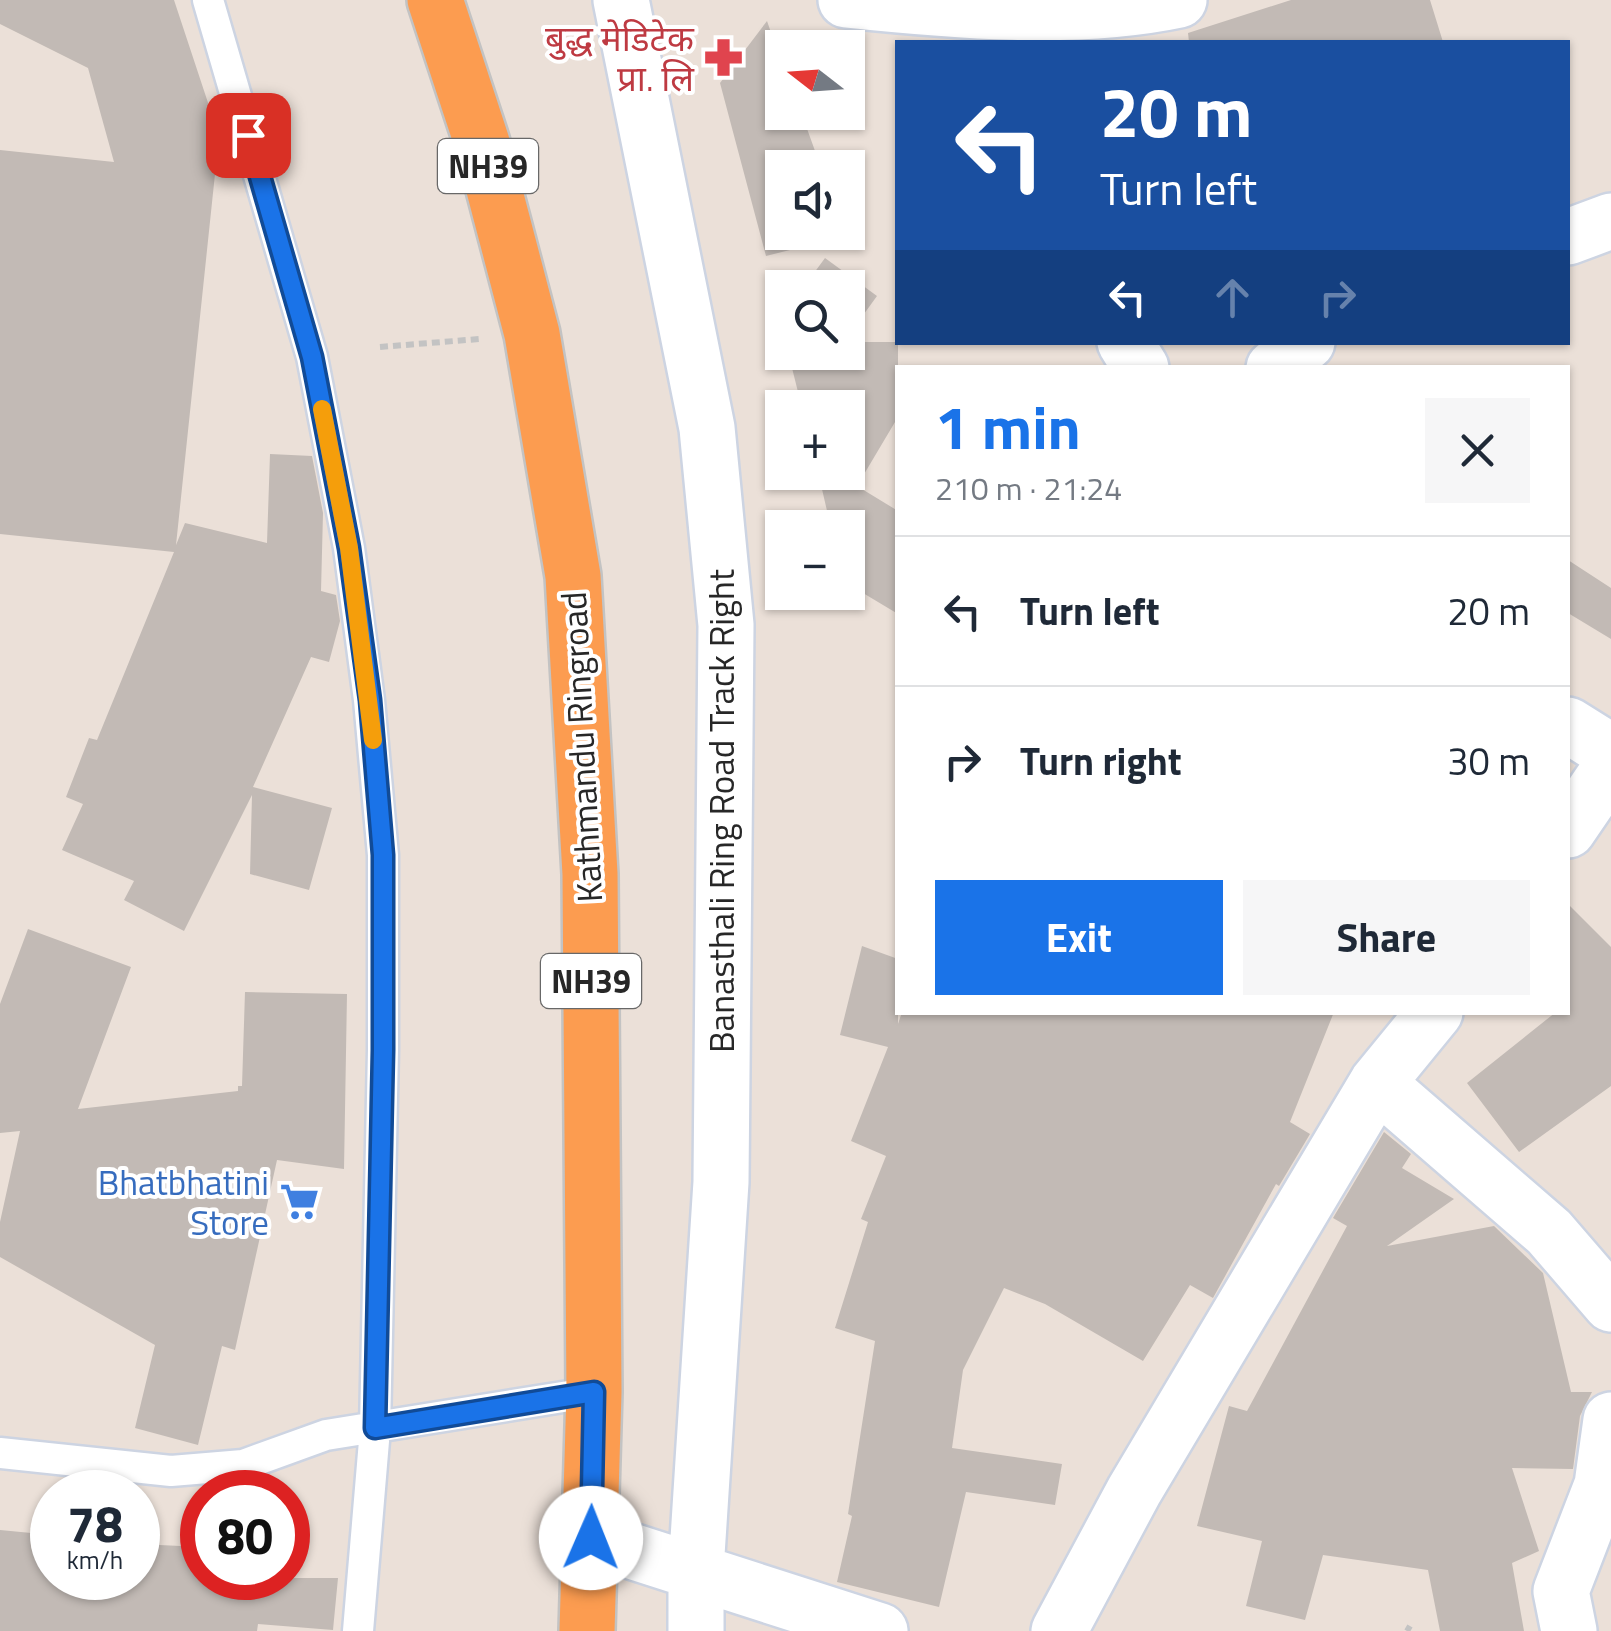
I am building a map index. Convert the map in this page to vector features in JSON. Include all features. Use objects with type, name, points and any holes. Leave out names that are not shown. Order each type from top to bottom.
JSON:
[{"type":"highway","name":"Kathmandu Ringroad","points":[[436,0],[482,143],[532,334],[573,576],[590,874],[594,1392],[587,1631]]},
{"type":"street","name":"Banasthali Ring Road Track Right","points":[[621,0],[707,428],[726,625],[721,1182],[696,1570],[696,1631]]},
{"type":"street","points":[[846,0],[953,26],[1138,8],[1178,0]]},
{"type":"street","points":[[1570,236],[1611,221]]},
{"type":"street","points":[[1278,365],[1302,345]]},
{"type":"street","points":[[1570,726],[1611,752]]},
{"type":"street","points":[[1570,827],[1611,767]]},
{"type":"street","points":[[1059,1631],[1134,1492],[1377,1083],[1434,1015]]},
{"type":"street","points":[[1377,1083],[1550,1232],[1611,1304]]},
{"type":"street","points":[[1569,1631],[1561,1591],[1602,1485],[1611,1420]]},
{"type":"street","points":[[591,1538],[880,1631]]},
{"type":"lane","points":[[208,0],[312,357],[349,548],[370,700],[383,855],[382,1070],[375,1428],[358,1631]]},
{"type":"lane","points":[[0,1453],[171,1471],[243,1465],[326,1434],[594,1392]]},
{"type":"path","points":[[380,346],[532,334]]},
{"type":"building","points":[[0,0],[174,0],[219,136],[176,545],[185,523],[267,543],[270,454],[312,456],[323,513],[321,591],[336,595],[340,621],[329,662],[311,657],[253,787],[332,808],[309,890],[250,874],[252,795],[184,931],[124,900],[134,881],[62,850],[83,804],[66,797],[89,738],[97,740],[174,552],[0,534],[0,150],[114,162],[88,68],[0,24]]},
{"type":"building","points":[[1291,0],[1430,0],[1442,40],[1189,40],[1188,33]]},
{"type":"building","points":[[767,21],[770,30],[765,30],[765,130],[807,130],[815,150],[765,150],[765,250],[790,250],[766,256],[720,83]]},
{"type":"building","points":[[825,258],[841,270],[816,270]]},
{"type":"building","points":[[865,287],[877,296],[865,313]]},
{"type":"building","points":[[865,342],[898,345],[895,422],[865,473],[865,390],[798,390],[792,370],[865,370]]},
{"type":"building","points":[[822,490],[864,490],[895,509],[895,612],[865,594],[865,510],[827,510]]},
{"type":"building","points":[[1570,561],[1611,588],[1611,639],[1570,614]]},
{"type":"building","points":[[1570,906],[1611,947],[1611,1086],[1519,1152],[1467,1083],[1552,1015],[1570,1015]]},
{"type":"building","points":[[28,929],[131,967],[78,1109],[238,1091],[238,1086],[242,1086],[245,992],[347,994],[344,1169],[277,1160],[235,1350],[222,1346],[198,1445],[135,1428],[155,1345],[0,1257],[0,1222],[20,1131],[0,1133],[0,1004]]},
{"type":"building","points":[[862,946],[895,958],[898,1024],[901,1015],[1333,1015],[1290,1122],[1310,1134],[1279,1186],[1276,1184],[1213,1298],[1190,1285],[1143,1361],[1045,1304],[1004,1288],[963,1370],[952,1448],[1062,1464],[1055,1505],[966,1492],[939,1607],[837,1582],[852,1516],[848,1514],[875,1341],[835,1328],[868,1222],[861,1219],[886,1156],[851,1141],[888,1047],[840,1035]]},
{"type":"building","points":[[1384,1132],[1411,1154],[1402,1168],[1454,1199],[1387,1246],[1494,1226],[1543,1273],[1571,1392],[1592,1392],[1580,1416],[1573,1469],[1512,1468],[1539,1551],[1512,1563],[1524,1631],[1440,1631],[1428,1570],[1323,1555],[1305,1620],[1246,1606],[1262,1541],[1197,1526],[1229,1406],[1247,1411],[1347,1226],[1333,1218]]},
{"type":"building","points":[[0,1530],[30,1533],[30,1600],[160,1600],[160,1545],[180,1546],[180,1600],[310,1600],[310,1578],[338,1578],[333,1630],[258,1624],[257,1631],[0,1631]]},
{"type":"slow traffic","points":[[322,409],[349,548],[373,740]]},
{"type":"place","name":"बुद्ध मेडिटेक प्रा. लि","points":[[724,58]]},
{"type":"place","name":"Bhatbhatini Store","points":[[299,1202]]},
{"type":"route","points":[[248,135],[312,357],[349,548],[370,700],[383,855],[375,1428],[594,1392],[591,1538]]}]
